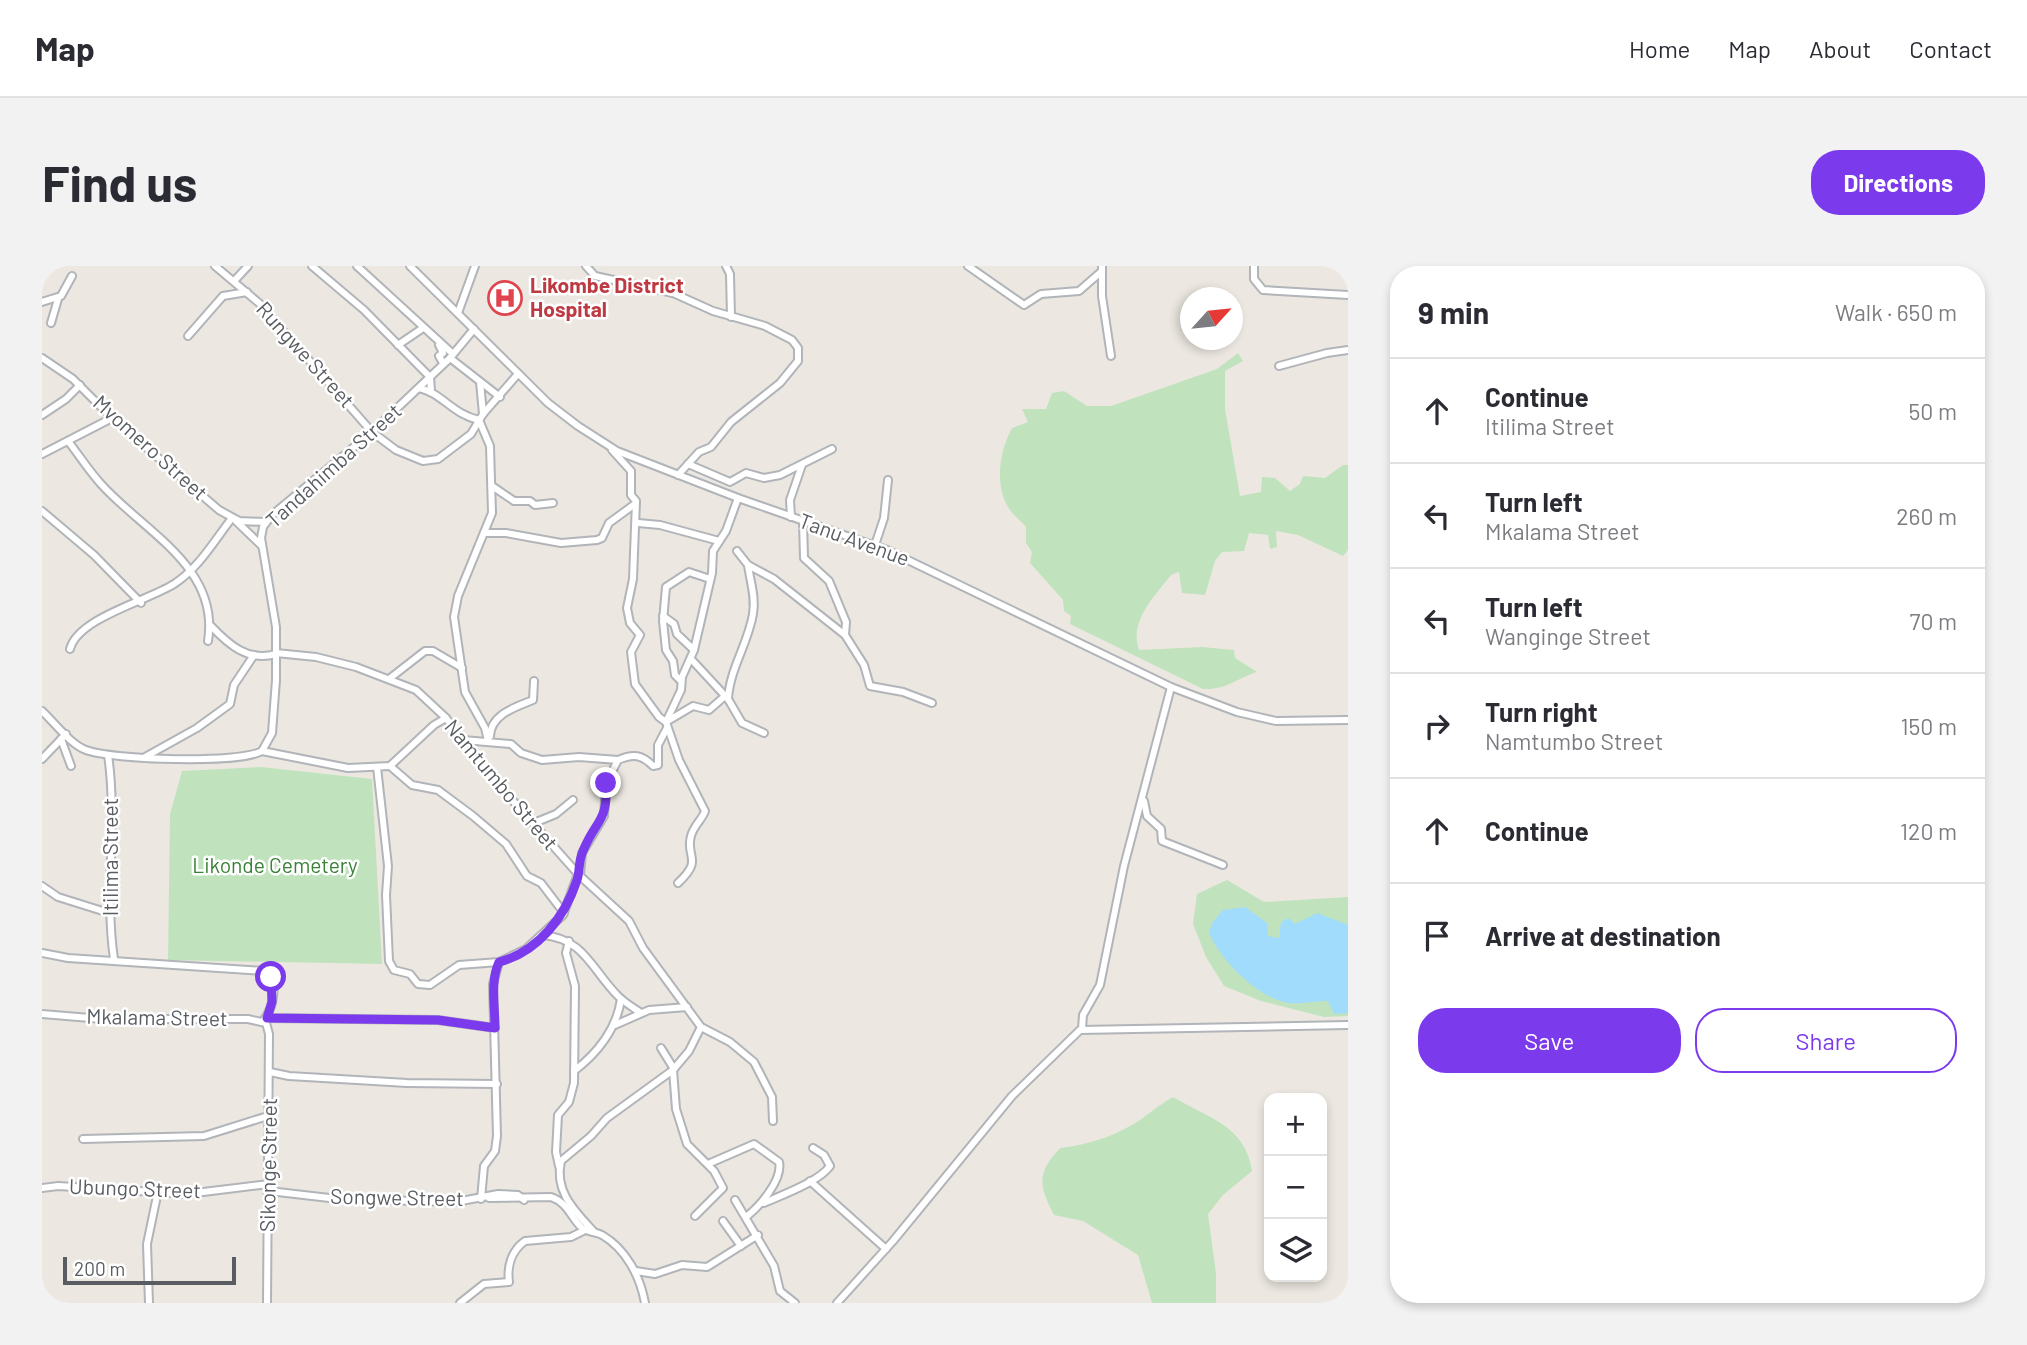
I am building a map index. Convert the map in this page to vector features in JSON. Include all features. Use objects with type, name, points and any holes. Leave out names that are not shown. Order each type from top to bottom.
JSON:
[{"type":"street","name":"Rungwe Street","points":[[215,266],[235,280],[323,372],[372,432],[396,450],[428,462],[438,459],[475,431],[481,417],[517,375]]},
{"type":"street","points":[[235,280],[248,266]]},
{"type":"street","points":[[313,266],[430,377],[430,391]]},
{"type":"street","points":[[357,266],[451,356],[500,397]]},
{"type":"street","name":"Tanu Avenue","points":[[410,266],[517,375],[578,426],[609,446],[738,498],[875,545],[1171,687],[1237,712],[1276,721],[1348,720]]},
{"type":"street","points":[[586,266],[595,276],[673,293],[731,317],[785,335],[796,344],[800,357],[780,383],[731,422],[711,447],[699,452],[678,475]]},
{"type":"street","points":[[726,266],[730,274],[731,317]]},
{"type":"street","points":[[968,266],[1024,305],[1041,294],[1079,291],[1102,269]]},
{"type":"street","points":[[1254,266],[1254,279],[1263,290],[1348,295]]},
{"type":"street","points":[[457,313],[476,267]]},
{"type":"street","points":[[1102,269],[1102,296],[1111,356]]},
{"type":"street","points":[[51,323],[58,299],[66,290],[72,276]]},
{"type":"street","points":[[188,336],[223,296],[247,292]]},
{"type":"street","points":[[42,302],[58,299]]},
{"type":"street","points":[[398,345],[423,328]]},
{"type":"street","name":"Tandahimba Street","points":[[262,751],[272,733],[276,653],[276,626],[262,547],[265,522],[372,432],[451,356],[474,329]]},
{"type":"street","points":[[436,340],[443,350],[443,354],[439,356],[443,363]]},
{"type":"street","points":[[1279,366],[1348,350]]},
{"type":"street","name":"Mvomero Street","points":[[42,358],[80,385],[112,418],[184,477],[202,496],[233,519],[262,547]]},
{"type":"street","points":[[479,381],[481,417],[490,446],[492,513],[455,609],[465,692],[485,728],[489,741]]},
{"type":"street","points":[[42,415],[66,399],[80,385]]},
{"type":"street","points":[[419,388],[430,391],[453,410],[481,417]]},
{"type":"street","points":[[42,454],[112,418]]},
{"type":"street","points":[[68,441],[101,485],[174,550],[190,569],[209,612],[211,626],[208,641]]},
{"type":"street","points":[[609,446],[631,471],[629,483],[638,523],[634,543],[632,596],[627,608],[630,623],[640,637],[631,652],[636,687],[667,725],[679,760],[705,811],[695,824],[690,838],[694,855],[692,864],[678,883]]},
{"type":"street","points":[[688,464],[730,482],[746,473],[774,477],[832,449]]},
{"type":"street","points":[[791,517],[790,500],[802,465]]},
{"type":"street","points":[[875,545],[884,518],[888,480]]},
{"type":"street","points":[[492,486],[514,501],[530,501],[535,505],[553,503]]},
{"type":"street","points":[[463,740],[511,744],[522,753],[540,760],[556,757],[618,760],[637,755],[644,757],[653,766],[658,765],[657,745],[681,691],[681,681],[694,650],[710,579],[713,551],[738,498]]},
{"type":"street","points":[[484,533],[513,534],[561,542],[597,540],[601,538],[609,523],[635,504]]},
{"type":"street","points":[[42,512],[94,555],[141,603]]},
{"type":"street","points":[[70,649],[73,640],[83,629],[141,603],[175,584],[209,551],[233,519],[265,522]]},
{"type":"street","points":[[803,521],[804,558],[829,582],[846,622],[845,635]]},
{"type":"street","points":[[638,523],[660,525],[719,541]]},
{"type":"street","points":[[737,551],[748,565],[808,603],[845,635],[864,665],[870,686],[903,692],[932,704]]},
{"type":"street","points":[[667,725],[693,706],[709,710],[726,698],[731,675],[746,641],[754,612],[748,565]]},
{"type":"street","points":[[681,681],[675,675],[674,664],[666,650],[663,616],[668,583],[690,572],[710,579]]},
{"type":"street","points":[[663,616],[674,624],[677,634],[694,650]]},
{"type":"street","points":[[145,757],[197,728],[230,704],[232,688],[254,655],[238,651],[211,626]]},
{"type":"street","points":[[389,680],[425,651],[433,651],[463,668]]},
{"type":"street","name":"Namtumbo Street","points":[[254,655],[276,653],[337,662],[416,690],[446,718],[474,755],[579,875],[629,921],[643,947],[701,1027]]},
{"type":"street","points":[[691,659],[726,698],[741,723],[764,733]]},
{"type":"street","points":[[489,741],[490,730],[497,719],[533,700],[534,681]]},
{"type":"street","points":[[836,1303],[886,1249],[1012,1096],[1082,1028],[1083,1014],[1100,985],[1124,866],[1171,687]]},
{"type":"street","points":[[42,711],[63,736],[85,750],[108,755],[240,758],[262,751],[348,768],[390,766],[434,725],[446,718]]},
{"type":"street","points":[[42,759],[63,736]]},
{"type":"street","points":[[63,736],[71,766]]},
{"type":"street","points":[[474,755],[477,740]]},
{"type":"street","name":"Itilima Street","points":[[108,755],[111,784],[110,913],[114,959]]},
{"type":"street","points":[[377,767],[388,866],[386,901],[392,968],[397,973],[410,974],[418,984],[428,986],[459,965],[499,962],[519,954],[564,913],[579,875],[582,853],[604,816],[606,783],[618,760]]},
{"type":"street","points":[[390,766],[412,785],[438,790],[473,816],[506,844],[527,876],[541,883],[564,913]]},
{"type":"street","points":[[1143,793],[1145,813],[1161,828],[1163,842],[1179,845],[1223,865]]},
{"type":"street","points":[[534,823],[556,814],[573,800]]},
{"type":"street","points":[[42,886],[58,897],[110,913]]},
{"type":"street","points":[[542,935],[569,941],[581,950],[621,999],[642,1013]]},
{"type":"street","points":[[569,941],[566,953],[575,986],[575,1071],[569,1102],[558,1115],[556,1152],[561,1191],[594,1232],[617,1248],[636,1271],[644,1301]]},
{"type":"street","points":[[42,953],[68,958],[264,971],[270,974],[273,984],[272,1007],[265,1019]]},
{"type":"street","points":[[484,1198],[484,1166],[496,1148],[497,1084],[493,984],[499,962]]},
{"type":"street","points":[[575,1071],[615,1024],[621,999]]},
{"type":"street","points":[[615,1024],[642,1013],[687,1007]]},
{"type":"street","name":"Mkalama Street","points":[[42,1014],[102,1019],[438,1020],[495,1028]]},
{"type":"street","name":"Sikonge Street","points":[[265,1019],[268,1028],[271,1115],[267,1303]]},
{"type":"street","points":[[1082,1028],[1348,1025]]},
{"type":"street","points":[[560,1167],[566,1154],[591,1136],[607,1118],[674,1070],[689,1051],[701,1027],[730,1042],[754,1062],[772,1097],[772,1121]]},
{"type":"street","points":[[661,1048],[674,1070],[676,1109],[687,1144],[721,1180],[722,1190],[695,1216]]},
{"type":"street","points":[[270,1072],[289,1076],[407,1083],[497,1084]]},
{"type":"street","points":[[83,1139],[204,1136],[271,1115]]},
{"type":"street","points":[[708,1164],[755,1144],[780,1167],[762,1204]]},
{"type":"street","points":[[746,1217],[762,1204],[818,1179],[830,1166],[824,1155],[813,1148]]},
{"type":"street","points":[[810,1181],[886,1249]]},
{"type":"street","name":"Ubungo Street","points":[[42,1188],[58,1186],[195,1194],[269,1187]]},
{"type":"street","name":"Songwe Street","points":[[269,1187],[338,1199],[456,1202],[503,1194],[518,1195],[524,1199],[551,1197],[559,1200],[585,1230]]},
{"type":"street","points":[[149,1303],[147,1244],[158,1191]]},
{"type":"street","points":[[735,1200],[774,1266],[780,1291],[795,1303]]},
{"type":"street","points":[[723,1221],[741,1246]]},
{"type":"street","points":[[460,1303],[484,1284],[509,1282],[506,1271],[522,1242],[531,1238],[573,1237],[585,1230],[594,1232]]},
{"type":"street","points":[[636,1271],[655,1274],[682,1265],[707,1267],[758,1235]]},
{"type":"green space","points":[[1238,353],[1243,361],[1225,371],[1225,409],[1240,496],[1261,492],[1262,477],[1275,478],[1290,491],[1300,484],[1303,476],[1325,478],[1343,465],[1348,465],[1348,550],[1343,556],[1298,535],[1276,531],[1277,547],[1270,549],[1268,535],[1249,533],[1244,551],[1222,552],[1215,561],[1205,595],[1182,593],[1179,572],[1171,575],[1140,619],[1137,629],[1139,650],[1202,647],[1234,650],[1235,658],[1257,672],[1225,686],[1203,689],[1070,624],[1071,616],[1064,611],[1063,600],[1030,563],[1032,552],[1026,543],[1026,527],[1010,510],[1004,498],[1000,467],[1004,446],[1012,428],[1028,422],[1022,409],[1046,409],[1052,393],[1064,391],[1087,406],[1111,406],[1217,369]]},
{"type":"green space","name":"Likonde Cemetery","points":[[261,767],[372,779],[382,964],[168,960],[170,814],[182,771]]},
{"type":"green space","points":[[1227,880],[1264,902],[1348,897],[1348,1016],[1324,1017],[1261,1001],[1224,986],[1206,957],[1193,924],[1197,894]]},
{"type":"green space","points":[[1173,1097],[1233,1133],[1248,1155],[1252,1171],[1223,1195],[1208,1214],[1216,1273],[1216,1303],[1152,1303],[1138,1255],[1083,1221],[1054,1215],[1043,1187],[1042,1180],[1047,1165],[1060,1148],[1115,1134]]},
{"type":"water","points":[[1245,907],[1267,923],[1268,936],[1279,938],[1281,922],[1289,918],[1295,924],[1317,913],[1348,925],[1348,1013],[1334,1014],[1328,1001],[1295,1003],[1273,998],[1250,984],[1230,965],[1209,933],[1212,923],[1223,910]]},
{"type":"place","name":"Likombe District Hospital","points":[[505,298]]},
{"type":"route","points":[[271,977],[272,1007],[267,1018],[338,1021],[438,1020],[495,1028],[493,984],[499,962],[515,956],[532,944],[563,915],[579,874],[580,876],[582,853],[606,811],[606,783]]}]
